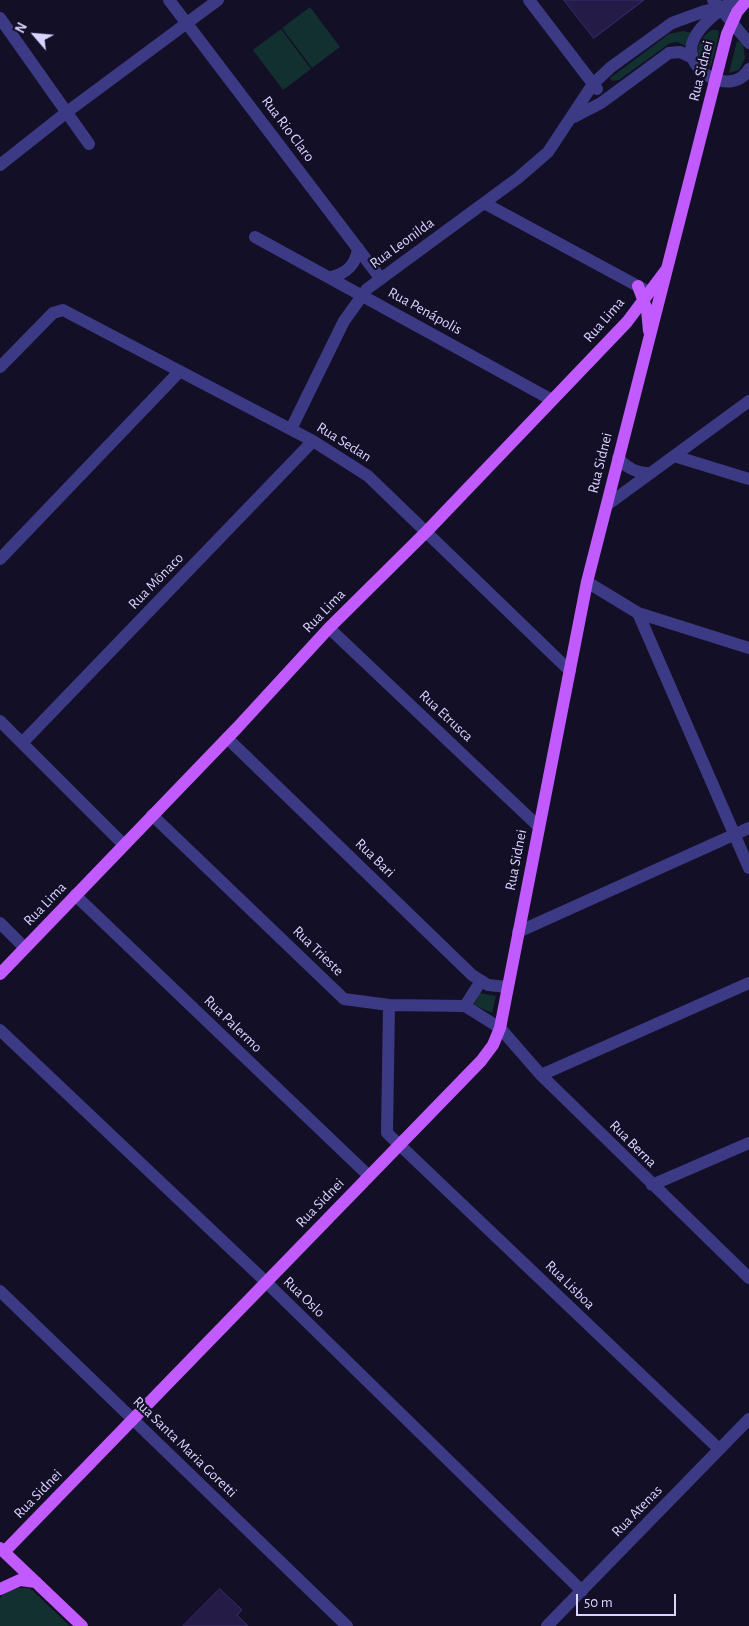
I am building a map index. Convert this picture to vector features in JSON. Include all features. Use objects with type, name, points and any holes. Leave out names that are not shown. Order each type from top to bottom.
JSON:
[{"type":"main road","name":"Rua Sidnei","points":[[2,1550],[133,1420],[481,1061],[493,1045],[500,1028],[587,582],[716,79],[732,22],[746,1]]},
{"type":"main road","name":"Rua Lima","points":[[0,974],[227,738],[329,628],[427,531],[626,322],[644,292],[667,267]]},
{"type":"main road","points":[[644,292],[650,333]]},
{"type":"main road","points":[[626,322],[641,324],[650,333]]},
{"type":"main road","points":[[2,1550],[82,1626]]},
{"type":"main road","points":[[0,1588],[20,1580],[36,1582]]},
{"type":"street","name":"Rua Rio Claro","points":[[169,0],[381,279]]},
{"type":"street","points":[[0,165],[67,112],[218,0]]},
{"type":"street","points":[[529,0],[598,90],[611,96]]},
{"type":"street","name":"Rua Leonilda","points":[[291,429],[344,321],[362,294],[484,203],[548,152],[574,117],[593,84],[611,67],[672,23],[717,4],[746,1]]},
{"type":"street","points":[[749,43],[717,4],[694,39],[691,51],[692,58],[704,72],[716,79],[730,82],[740,79],[749,71]]},
{"type":"street","points":[[0,18],[89,144]]},
{"type":"street","name":"Rua Leonilda","points":[[574,117],[611,96],[669,53],[676,51],[692,58]]},
{"type":"street","points":[[484,203],[644,292]]},
{"type":"street","name":"Rua Penápolis","points":[[256,237],[552,400]]},
{"type":"street","points":[[331,278],[347,271],[357,256],[358,248]]},
{"type":"street","name":"Rua Sedan","points":[[0,367],[53,313],[63,310],[314,441],[368,476],[570,671]]},
{"type":"street","points":[[0,560],[180,371]]},
{"type":"street","points":[[607,505],[749,401]]},
{"type":"street","name":"Rua Mônaco","points":[[22,744],[314,441]]},
{"type":"street","points":[[674,456],[749,479]]},
{"type":"street","points":[[618,458],[637,472],[651,473]]},
{"type":"street","points":[[587,582],[638,613],[749,648]]},
{"type":"street","points":[[638,613],[749,868]]},
{"type":"street","name":"Rua Etrusca","points":[[329,628],[539,827]]},
{"type":"street","points":[[0,721],[124,845]]},
{"type":"street","name":"Rua Bari","points":[[227,738],[481,981]]},
{"type":"street","name":"Rua Trieste","points":[[152,814],[344,999],[389,1004],[464,1006],[500,1028]]},
{"type":"street","points":[[518,932],[749,828]]},
{"type":"street","name":"Rua Palermo","points":[[75,896],[369,1176]]},
{"type":"street","points":[[0,923],[26,948]]},
{"type":"street","points":[[464,1006],[481,981],[507,987]]},
{"type":"street","points":[[541,1076],[749,983]]},
{"type":"street","name":"Rua Lisboa","points":[[389,1004],[387,1133],[719,1449]]},
{"type":"street","name":"Rua Berna","points":[[500,1028],[541,1076],[749,1278]]},
{"type":"street","name":"Rua Oslo","points":[[0,1030],[266,1282],[582,1591]]},
{"type":"street","points":[[652,1185],[749,1143]]},
{"type":"street","name":"Rua Santa Maria Goretti","points":[[0,1291],[347,1626]]},
{"type":"street","name":"Rua Atenas","points":[[548,1626],[749,1419]]},
{"type":"green space","points":[[310,7],[340,47],[312,68],[282,28]]},
{"type":"green space","points":[[281,29],[311,69],[283,90],[253,50]]},
{"type":"green space","points":[[712,30],[718,30],[719,33],[711,66],[708,67],[699,58],[698,48],[703,38]]},
{"type":"green space","points":[[683,31],[692,33],[686,46],[677,42],[670,43],[619,80],[612,81],[610,78],[669,34]]},
{"type":"green space","points":[[737,41],[743,44],[745,58],[739,70],[729,73]]},
{"type":"green space","points":[[480,993],[496,996],[492,1013],[474,1005]]},
{"type":"green space","points":[[18,1588],[29,1588],[70,1626],[0,1626],[0,1598],[5,1592]]},
{"type":"building","points":[[564,0],[644,0],[594,38]]},
{"type":"building","points":[[220,1589],[242,1610],[237,1615],[248,1626],[183,1626]]}]
